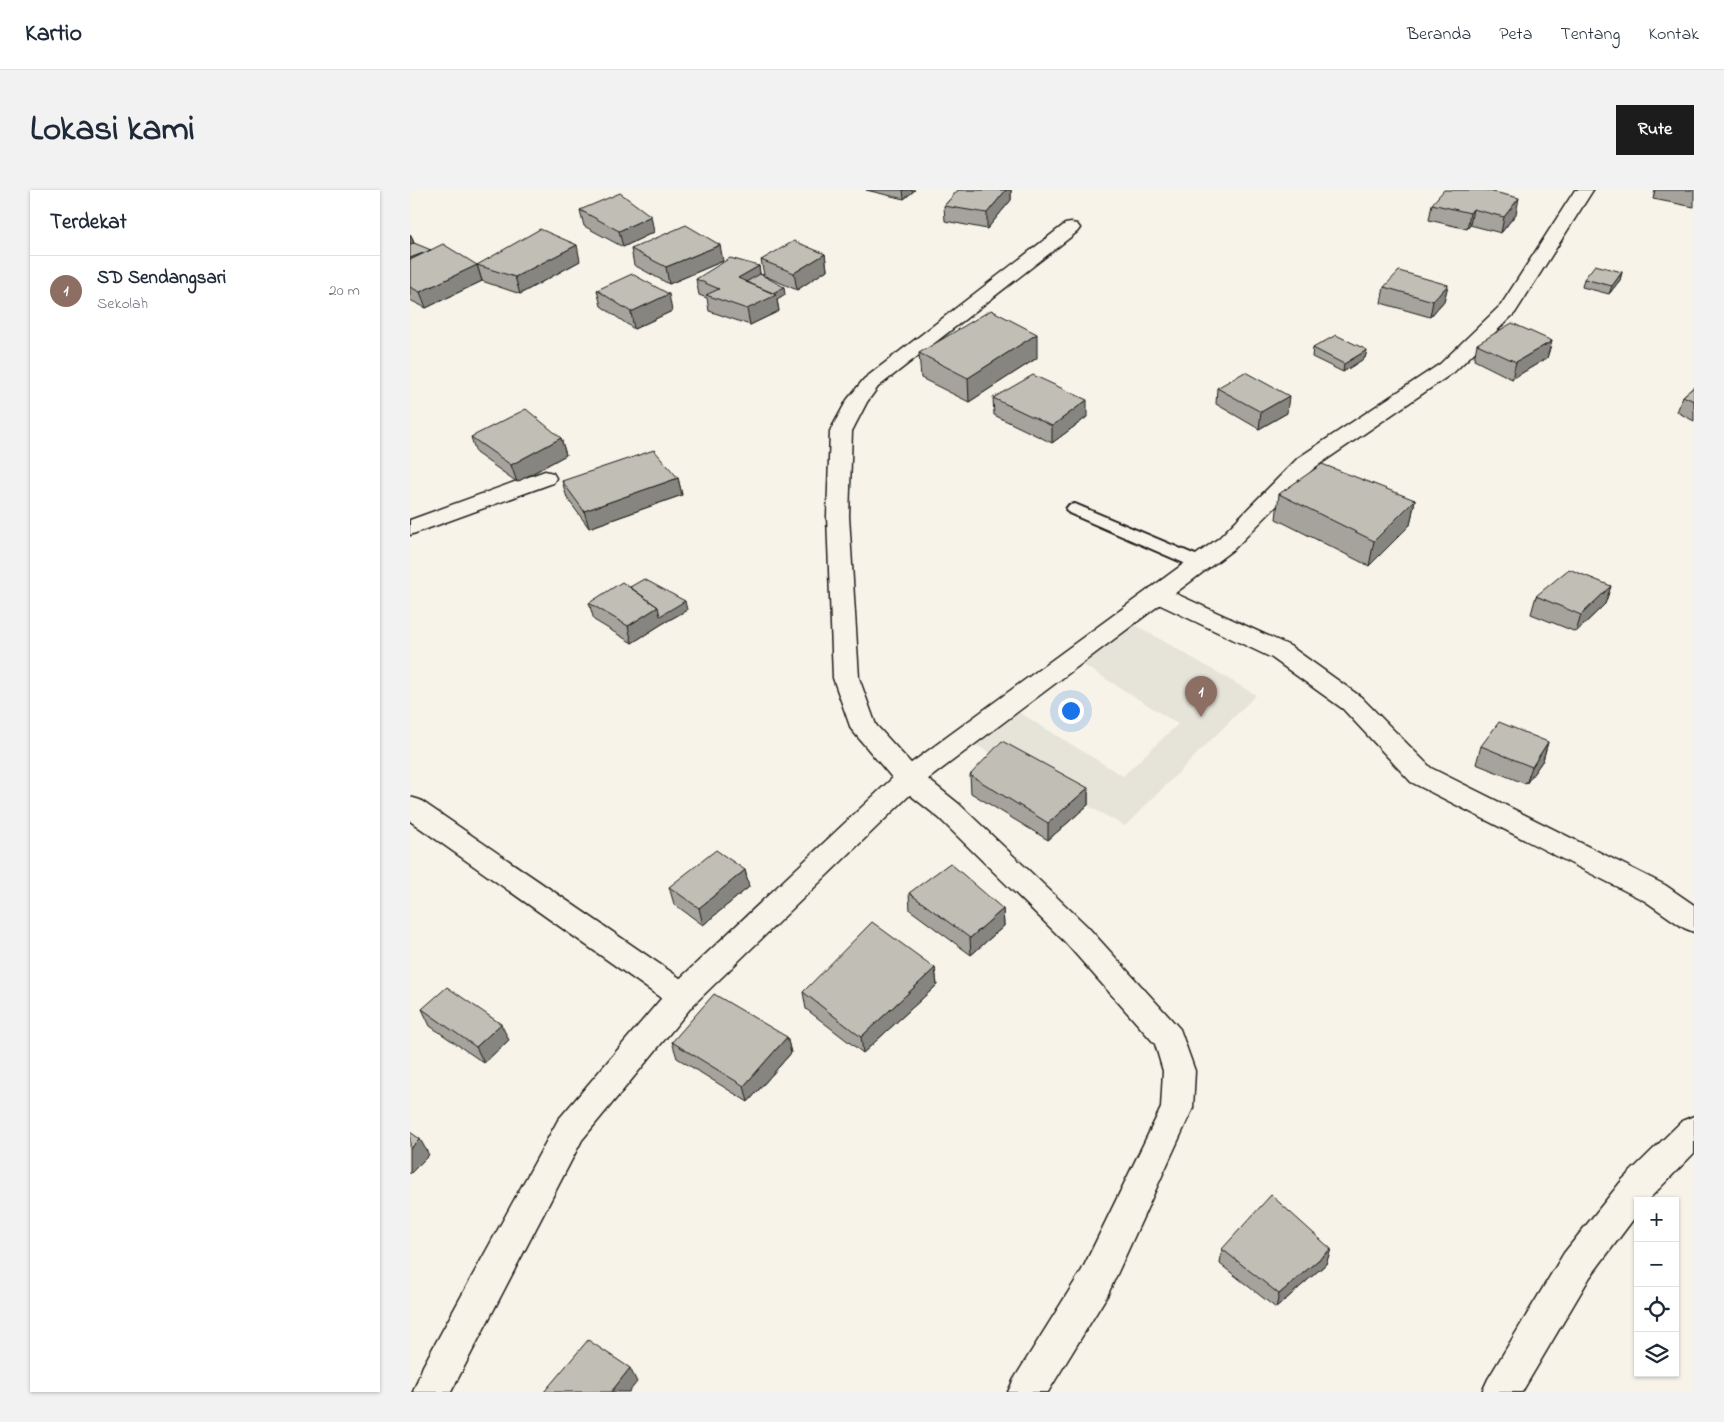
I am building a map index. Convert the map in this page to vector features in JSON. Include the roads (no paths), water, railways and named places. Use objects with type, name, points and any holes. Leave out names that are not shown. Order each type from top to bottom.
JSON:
[{"type":"street","points":[[432,1392],[436,1380],[570,1130],[682,996],[910,779],[1227,543],[1306,463],[1447,368],[1508,309],[1584,190]]},
{"type":"street","points":[[1027,1392],[1099,1274],[1177,1108],[1179,1071],[1169,1038],[1076,934],[949,811],[910,779],[864,729],[846,678],[838,516],[842,431],[857,400],[871,383],[1071,228]]},
{"type":"street","points":[[410,528],[545,478]]},
{"type":"street","points":[[1159,594],[1281,652],[1352,703],[1420,775],[1655,893],[1694,920]]},
{"type":"street","points":[[410,807],[682,996]]},
{"type":"street","points":[[1501,1392],[1577,1265],[1635,1190],[1694,1131]]},
{"type":"lane","points":[[1075,509],[1199,563]]},
{"type":"place","name":"SD Sendangsari","points":[[1201,717]]}]
